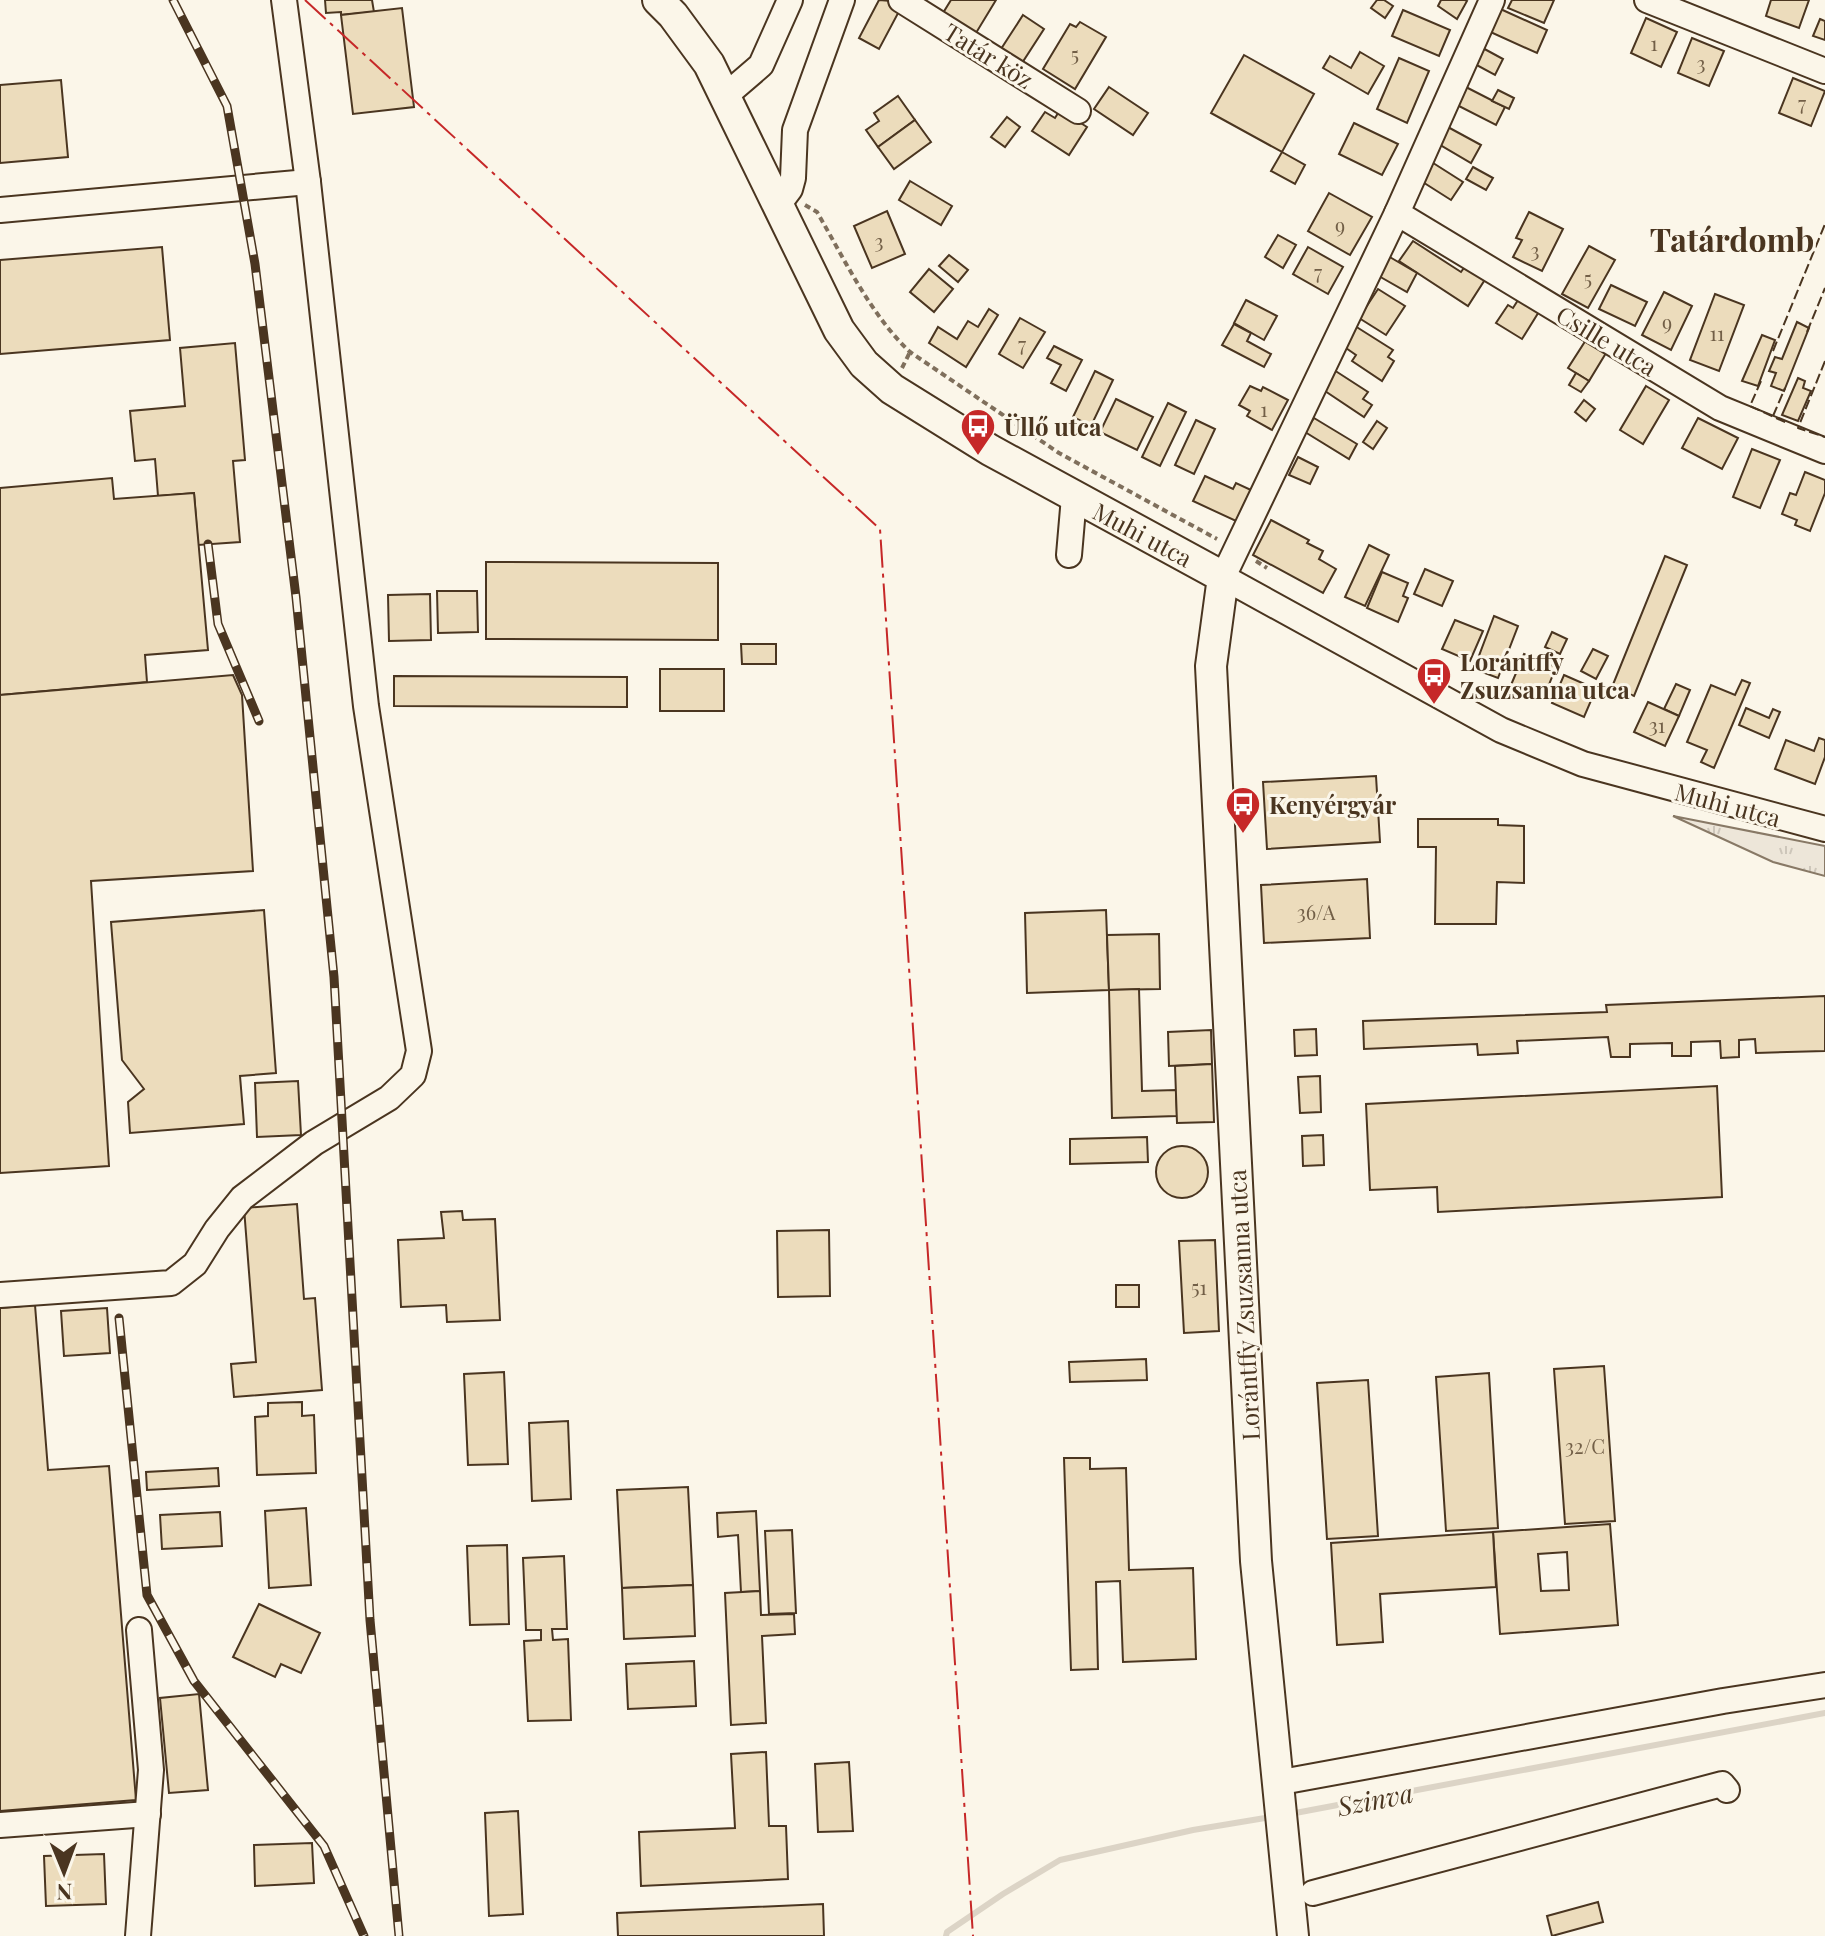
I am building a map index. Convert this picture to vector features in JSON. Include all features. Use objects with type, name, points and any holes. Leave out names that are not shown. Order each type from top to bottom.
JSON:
[{"type":"main road","name":"Muhi utca","points":[[658,0],[709,64],[839,330],[864,364],[892,389],[990,450],[1223,577]]},
{"type":"main road","name":"Lorántffy Zsuzsanna utca","points":[[1223,577],[1211,666],[1256,1561],[1276,1783],[1301,1893],[1293,1936]]},
{"type":"street","points":[[0,1295],[171,1283],[195,1264],[242,1198],[314,1143],[389,1098],[413,1075],[419,1051],[366,706],[308,182],[284,0]]},
{"type":"street","points":[[725,96],[761,65],[790,0]]},
{"type":"street","points":[[778,205],[790,189],[795,130],[842,0]]},
{"type":"street","name":"Tatár köz","points":[[901,0],[1078,111]]},
{"type":"street","points":[[1223,577],[1397,213],[1492,0]]},
{"type":"street","points":[[1647,0],[1825,71]]},
{"type":"street","points":[[0,210],[308,182]]},
{"type":"street","name":"Csille utca","points":[[1397,213],[1720,408],[1825,451]]},
{"type":"street","points":[[1069,555],[1074,497]]},
{"type":"street","name":"Muhi utca","points":[[1223,577],[1514,736],[1583,764],[1825,829]]},
{"type":"street","points":[[138,1936],[151,1770],[139,1630]]},
{"type":"street","points":[[1276,1783],[1825,1685]]},
{"type":"street","points":[[1301,1893],[1722,1784],[1727,1790]]},
{"type":"street","points":[[0,1825],[148,1814]]},
{"type":"path","points":[[778,205],[800,203],[817,212],[877,313],[892,335],[910,352],[1059,453],[1236,549]]},
{"type":"green space","points":[[1673,816],[1825,846],[1825,876],[1773,862]]},
{"type":"building","points":[[325,0],[372,0],[374,12],[326,13]]},
{"type":"building","points":[[879,0],[904,2],[879,49],[859,38]]},
{"type":"building","points":[[951,0],[996,0],[976,33],[943,13]]},
{"type":"building","points":[[1377,0],[1384,0],[1393,6],[1385,18],[1371,8]]},
{"type":"building","points":[[1441,0],[1467,1],[1457,19],[1438,6]]},
{"type":"building","points":[[1512,0],[1554,0],[1544,23],[1508,8]]},
{"type":"building","points":[[1771,0],[1809,0],[1799,28],[1766,16]]},
{"type":"building","points":[[1496,7],[1547,30],[1537,53],[1486,30]]},
{"type":"building","points":[[402,8],[414,107],[353,114],[341,15]]},
{"type":"building","points":[[1403,10],[1450,30],[1439,56],[1392,36]]},
{"type":"building","points":[[1023,15],[1044,29],[1022,63],[1001,49]]},
{"type":"building","points":[[1646,18],[1677,32],[1661,67],[1631,53]]},
{"type":"building","points":[[1820,19],[1825,21],[1825,40],[1813,36]]},
{"type":"building","points":[[1080,22],[1106,37],[1075,89],[1043,69],[1070,24],[1076,27]]},
{"type":"building","points":[[1692,38],[1724,51],[1709,86],[1678,73]]},
{"type":"building","points":[[1479,46],[1503,59],[1495,75],[1471,62]]},
{"type":"building","points":[[1360,52],[1384,66],[1368,94],[1323,68],[1330,56],[1351,68]]},
{"type":"building","points":[[1244,55],[1314,94],[1282,152],[1211,113]]},
{"type":"building","points":[[1399,58],[1429,71],[1407,123],[1377,109]]},
{"type":"building","points":[[1793,78],[1825,91],[1811,126],[1779,113]]},
{"type":"building","points":[[61,80],[68,157],[0,163],[0,85]]},
{"type":"building","points":[[1460,84],[1505,107],[1496,125],[1451,102]]},
{"type":"building","points":[[1109,87],[1148,113],[1133,135],[1094,109]]},
{"type":"building","points":[[1498,90],[1514,98],[1509,109],[1492,101]]},
{"type":"building","points":[[898,96],[915,120],[878,147],[866,130],[879,121],[874,113]]},
{"type":"building","points":[[1060,110],[1087,127],[1069,155],[1032,131],[1045,112],[1055,118]]},
{"type":"building","points":[[1007,117],[1020,127],[1005,147],[991,137]]},
{"type":"building","points":[[915,120],[931,142],[894,169],[878,147]]},
{"type":"building","points":[[1354,123],[1398,144],[1382,175],[1339,154]]},
{"type":"building","points":[[1446,126],[1481,145],[1471,163],[1437,143]]},
{"type":"building","points":[[1282,152],[1305,165],[1295,184],[1271,171]]},
{"type":"building","points":[[1430,161],[1463,182],[1451,200],[1418,179]]},
{"type":"building","points":[[1473,167],[1493,178],[1486,190],[1466,179]]},
{"type":"building","points":[[910,181],[952,206],[941,225],[899,200]]},
{"type":"building","points":[[1329,193],[1372,217],[1350,255],[1308,231]]},
{"type":"building","points":[[887,211],[905,254],[872,268],[854,226]]},
{"type":"building","points":[[1529,212],[1563,229],[1542,271],[1513,257],[1522,240],[1516,238]]},
{"type":"building","points":[[1278,235],[1296,245],[1283,268],[1265,257]]},
{"type":"building","points":[[1413,241],[1461,272],[1466,265],[1486,278],[1468,306],[1399,261]]},
{"type":"building","points":[[1589,246],[1615,260],[1588,308],[1562,294]]},
{"type":"building","points":[[162,247],[170,340],[0,354],[0,260]]},
{"type":"building","points":[[1308,247],[1343,267],[1328,294],[1293,274]]},
{"type":"building","points":[[949,255],[968,270],[958,282],[939,266]]},
{"type":"building","points":[[1388,256],[1417,273],[1407,292],[1377,275]]},
{"type":"building","points":[[929,269],[953,289],[934,312],[910,292]]},
{"type":"building","points":[[1611,285],[1647,302],[1635,326],[1599,309]]},
{"type":"building","points":[[1378,289],[1405,306],[1386,335],[1359,318]]},
{"type":"building","points":[[1664,292],[1692,306],[1671,350],[1642,335]]},
{"type":"building","points":[[1715,294],[1744,305],[1719,371],[1690,360]]},
{"type":"building","points":[[1520,297],[1540,310],[1522,339],[1496,323],[1508,305],[1513,308]]},
{"type":"building","points":[[1246,300],[1277,316],[1264,340],[1234,323]]},
{"type":"building","points":[[989,309],[998,315],[966,367],[929,343],[938,327],[957,339],[968,321],[978,327]]},
{"type":"building","points":[[1020,318],[1045,332],[1023,368],[999,354]]},
{"type":"building","points":[[1797,322],[1809,328],[1784,391],[1771,386],[1776,373],[1769,371],[1775,357],[1782,359]]},
{"type":"building","points":[[1234,324],[1251,333],[1247,341],[1271,354],[1264,367],[1222,345]]},
{"type":"building","points":[[1355,326],[1393,350],[1388,357],[1394,361],[1382,381],[1352,361],[1356,355],[1343,346]]},
{"type":"building","points":[[1762,335],[1775,340],[1758,386],[1742,381]]},
{"type":"building","points":[[1586,340],[1606,353],[1589,381],[1568,368]]},
{"type":"building","points":[[235,343],[245,460],[233,461],[240,542],[198,545],[194,493],[158,496],[155,459],[135,461],[130,411],[185,406],[180,348]]},
{"type":"building","points":[[1054,346],[1082,360],[1066,391],[1051,383],[1061,365],[1047,358]]},
{"type":"building","points":[[1334,370],[1368,392],[1363,399],[1372,405],[1364,417],[1322,389]]},
{"type":"building","points":[[1095,371],[1113,380],[1091,426],[1073,417]]},
{"type":"building","points":[[1576,373],[1589,381],[1581,392],[1569,385]]},
{"type":"building","points":[[1798,378],[1805,381],[1803,388],[1811,391],[1798,421],[1782,415]]},
{"type":"building","points":[[1250,386],[1261,391],[1263,387],[1288,400],[1272,430],[1247,416],[1250,411],[1239,405]]},
{"type":"building","points":[[1646,386],[1669,400],[1643,444],[1620,430]]},
{"type":"building","points":[[1116,399],[1153,417],[1137,450],[1100,432]]},
{"type":"building","points":[[1584,400],[1595,409],[1586,421],[1575,412]]},
{"type":"building","points":[[1168,403],[1186,412],[1160,466],[1142,457]]},
{"type":"building","points":[[1314,418],[1357,444],[1349,459],[1305,432]]},
{"type":"building","points":[[1698,418],[1738,438],[1722,469],[1682,448]]},
{"type":"building","points":[[1196,420],[1215,429],[1194,474],[1175,465]]},
{"type":"building","points":[[1377,421],[1387,428],[1373,449],[1363,442]]},
{"type":"building","points":[[1752,449],[1780,460],[1760,508],[1733,497]]},
{"type":"building","points":[[1298,457],[1318,467],[1310,484],[1289,475]]},
{"type":"building","points":[[1805,472],[1825,480],[1825,493],[1810,531],[1795,525],[1797,520],[1782,514],[1790,493],[1796,495]]},
{"type":"building","points":[[1205,476],[1233,489],[1236,483],[1251,490],[1236,521],[1193,501]]},
{"type":"building","points":[[112,478],[114,499],[194,493],[208,650],[145,655],[147,682],[0,695],[0,488]]},
{"type":"building","points":[[1271,520],[1309,540],[1307,543],[1323,551],[1319,559],[1336,569],[1323,593],[1253,555]]},
{"type":"building","points":[[1369,545],[1389,555],[1365,606],[1345,597]]},
{"type":"building","points":[[1665,556],[1687,565],[1634,696],[1612,687]]},
{"type":"building","points":[[486,562],[718,563],[718,640],[486,639]]},
{"type":"building","points":[[1425,569],[1453,581],[1442,606],[1414,594]]},
{"type":"building","points":[[1382,572],[1408,583],[1403,596],[1408,598],[1398,622],[1367,608]]},
{"type":"building","points":[[437,591],[477,591],[478,632],[438,633]]},
{"type":"building","points":[[430,594],[431,640],[389,641],[388,595]]},
{"type":"building","points":[[1494,616],[1518,626],[1498,678],[1474,669]]},
{"type":"building","points":[[1455,620],[1483,631],[1470,661],[1442,649]]},
{"type":"building","points":[[1552,632],[1567,639],[1560,654],[1545,647]]},
{"type":"building","points":[[741,644],[776,644],[776,664],[742,664]]},
{"type":"building","points":[[1593,649],[1608,656],[1596,679],[1581,671]]},
{"type":"building","points":[[1524,654],[1556,667],[1544,697],[1511,685]]},
{"type":"building","points":[[660,669],[724,669],[724,711],[660,711]]},
{"type":"building","points":[[233,675],[242,695],[253,871],[91,881],[109,1166],[0,1173],[0,695]]},
{"type":"building","points":[[1564,675],[1596,689],[1584,717],[1552,703]]},
{"type":"building","points":[[394,676],[627,677],[627,707],[394,706]]},
{"type":"building","points":[[1742,680],[1750,683],[1714,768],[1701,762],[1707,750],[1687,742],[1711,685],[1735,695]]},
{"type":"building","points":[[1676,684],[1690,690],[1679,716],[1664,709]]},
{"type":"building","points":[[1648,702],[1679,716],[1665,746],[1634,732]]},
{"type":"building","points":[[1746,708],[1769,718],[1773,709],[1780,712],[1769,738],[1739,725]]},
{"type":"building","points":[[1819,738],[1825,740],[1825,757],[1815,784],[1775,769],[1786,740],[1814,751]]},
{"type":"building","points":[[1376,776],[1380,842],[1267,849],[1263,782]]},
{"type":"building","points":[[1418,819],[1498,819],[1498,825],[1524,826],[1524,883],[1497,882],[1496,924],[1435,924],[1436,847],[1418,847]]},
{"type":"building","points":[[1367,879],[1370,938],[1264,943],[1261,885]]},
{"type":"building","points":[[264,910],[276,1073],[240,1076],[244,1124],[130,1133],[128,1102],[144,1089],[122,1060],[111,922]]},
{"type":"building","points":[[1106,910],[1109,990],[1027,993],[1025,913]]},
{"type":"building","points":[[1159,934],[1160,989],[1109,990],[1107,935]]},
{"type":"building","points":[[1139,989],[1142,1091],[1176,1090],[1177,1116],[1112,1118],[1109,990]]},
{"type":"building","points":[[1825,996],[1825,1051],[1756,1053],[1755,1039],[1739,1040],[1739,1057],[1721,1058],[1720,1041],[1691,1042],[1691,1056],[1672,1056],[1672,1043],[1630,1044],[1630,1057],[1611,1057],[1608,1037],[1517,1041],[1518,1053],[1478,1055],[1477,1044],[1364,1049],[1363,1021],[1607,1012],[1606,1005]]},
{"type":"building","points":[[1316,1029],[1317,1055],[1295,1056],[1294,1030]]},
{"type":"building","points":[[1211,1030],[1212,1064],[1169,1066],[1168,1032]]},
{"type":"building","points":[[1212,1064],[1214,1122],[1177,1123],[1175,1066]]},
{"type":"building","points":[[1320,1076],[1321,1112],[1300,1113],[1298,1077]]},
{"type":"building","points":[[298,1081],[301,1135],[257,1137],[255,1083]]},
{"type":"building","points":[[1717,1086],[1722,1197],[1438,1212],[1437,1187],[1370,1190],[1366,1104]]},
{"type":"building","points":[[1323,1135],[1324,1165],[1303,1166],[1302,1136]]},
{"type":"building","points":[[1147,1137],[1148,1162],[1070,1164],[1070,1139]]},
{"type":"building","points":[[1182,1146],[1200,1154],[1208,1172],[1200,1190],[1182,1198],[1164,1190],[1156,1172],[1164,1154]]},
{"type":"building","points":[[297,1204],[304,1299],[315,1298],[322,1390],[234,1397],[231,1364],[256,1362],[244,1208]]},
{"type":"building","points":[[462,1211],[463,1220],[495,1219],[500,1320],[447,1322],[446,1305],[401,1307],[398,1240],[444,1238],[441,1212]]},
{"type":"building","points":[[829,1230],[830,1296],[778,1297],[777,1231]]},
{"type":"building","points":[[1215,1240],[1219,1331],[1184,1333],[1179,1241]]},
{"type":"building","points":[[1116,1285],[1139,1285],[1139,1307],[1116,1307]]},
{"type":"building","points":[[35,1305],[48,1470],[109,1466],[136,1800],[0,1811],[0,1308]]},
{"type":"building","points":[[107,1308],[110,1353],[64,1356],[61,1311]]},
{"type":"building","points":[[1146,1359],[1147,1380],[1070,1382],[1069,1362]]},
{"type":"building","points":[[1604,1366],[1615,1521],[1565,1524],[1554,1369]]},
{"type":"building","points":[[504,1372],[508,1464],[468,1465],[464,1374]]},
{"type":"building","points":[[1489,1373],[1498,1528],[1446,1531],[1436,1377]]},
{"type":"building","points":[[1368,1380],[1378,1536],[1327,1539],[1317,1383]]},
{"type":"building","points":[[302,1402],[302,1416],[314,1415],[316,1473],[257,1475],[255,1417],[268,1416],[268,1403]]},
{"type":"building","points":[[568,1421],[571,1499],[532,1501],[529,1423]]},
{"type":"building","points":[[1064,1458],[1090,1458],[1090,1469],[1126,1468],[1129,1570],[1193,1568],[1196,1659],[1123,1662],[1120,1581],[1096,1582],[1098,1669],[1071,1670]]},
{"type":"building","points":[[218,1468],[219,1486],[147,1490],[146,1472]]},
{"type":"building","points":[[688,1487],[693,1585],[622,1588],[617,1490]]},
{"type":"building","points":[[306,1508],[311,1585],[269,1588],[265,1511]]},
{"type":"building","points":[[756,1511],[760,1591],[741,1592],[738,1535],[718,1537],[717,1513]]},
{"type":"building","points":[[220,1512],[222,1546],[162,1549],[160,1515]]},
{"type":"building","points":[[1610,1524],[1618,1625],[1500,1634],[1493,1532]],"holes":[[[1567,1552],[1569,1590],[1541,1591],[1538,1554]]]},
{"type":"building","points":[[792,1530],[796,1613],[769,1614],[765,1531]]},
{"type":"building","points":[[1493,1532],[1496,1587],[1380,1594],[1383,1642],[1337,1645],[1331,1543]]},
{"type":"building","points":[[507,1545],[509,1624],[470,1625],[467,1546]]},
{"type":"building","points":[[564,1556],[567,1629],[552,1629],[553,1640],[568,1639],[571,1720],[528,1721],[524,1641],[541,1640],[541,1630],[526,1630],[523,1558]]},
{"type":"building","points":[[693,1585],[695,1636],[624,1639],[622,1588]]},
{"type":"building","points":[[760,1591],[761,1615],[794,1614],[795,1634],[762,1636],[766,1723],[731,1725],[725,1593]]},
{"type":"building","points":[[259,1604],[320,1633],[301,1673],[281,1664],[275,1677],[233,1657]]},
{"type":"building","points":[[694,1661],[696,1706],[628,1709],[626,1664]]},
{"type":"building","points":[[199,1694],[208,1790],[169,1793],[160,1698]]},
{"type":"building","points":[[766,1752],[769,1826],[786,1826],[788,1879],[641,1886],[639,1832],[735,1828],[731,1754]]},
{"type":"building","points":[[849,1762],[853,1831],[818,1832],[815,1764]]},
{"type":"building","points":[[518,1811],[523,1914],[489,1916],[485,1813]]},
{"type":"building","points":[[312,1843],[314,1883],[255,1886],[254,1845]]},
{"type":"building","points":[[104,1854],[106,1904],[46,1906],[44,1856]]},
{"type":"building","points":[[1598,1902],[1603,1922],[1552,1936],[1547,1916]]},
{"type":"building","points":[[823,1904],[824,1936],[618,1936],[617,1913]]},
{"type":"waterway","name":"Szinva","points":[[1290,1814],[1825,1713]]},
{"type":"waterway","name":"Szinva","points":[[946,1936],[947,1932],[1003,1894],[1060,1860],[1193,1830],[1271,1817]]},
{"type":"railway","points":[[173,0],[227,106],[255,264],[296,597],[334,977],[370,1620],[399,1936]]},
{"type":"railway","points":[[208,544],[218,624],[259,721]]},
{"type":"railway","points":[[119,1318],[147,1595],[194,1681],[324,1846],[364,1936]]},
{"type":"fence","points":[[1773,351],[1825,224]]},
{"type":"fence","points":[[1807,332],[1825,288]]},
{"type":"fence","points":[[1825,361],[1798,428],[1825,437]]},
{"type":"fence","points":[[1761,381],[1750,406],[1787,423]]},
{"type":"fence","points":[[1773,416],[1785,388]]},
{"type":"power","points":[[305,0],[880,529],[973,1936]]},
{"type":"place","name":"Üllő utca","points":[[978,457]]},
{"type":"place","name":"Lorántffy Zsuzsanna utca","points":[[1434,706]]},
{"type":"place","name":"Kenyérgyár","points":[[1243,835]]},
{"type":"district","name":"Tatárdomb","points":[[1732,238]]}]
